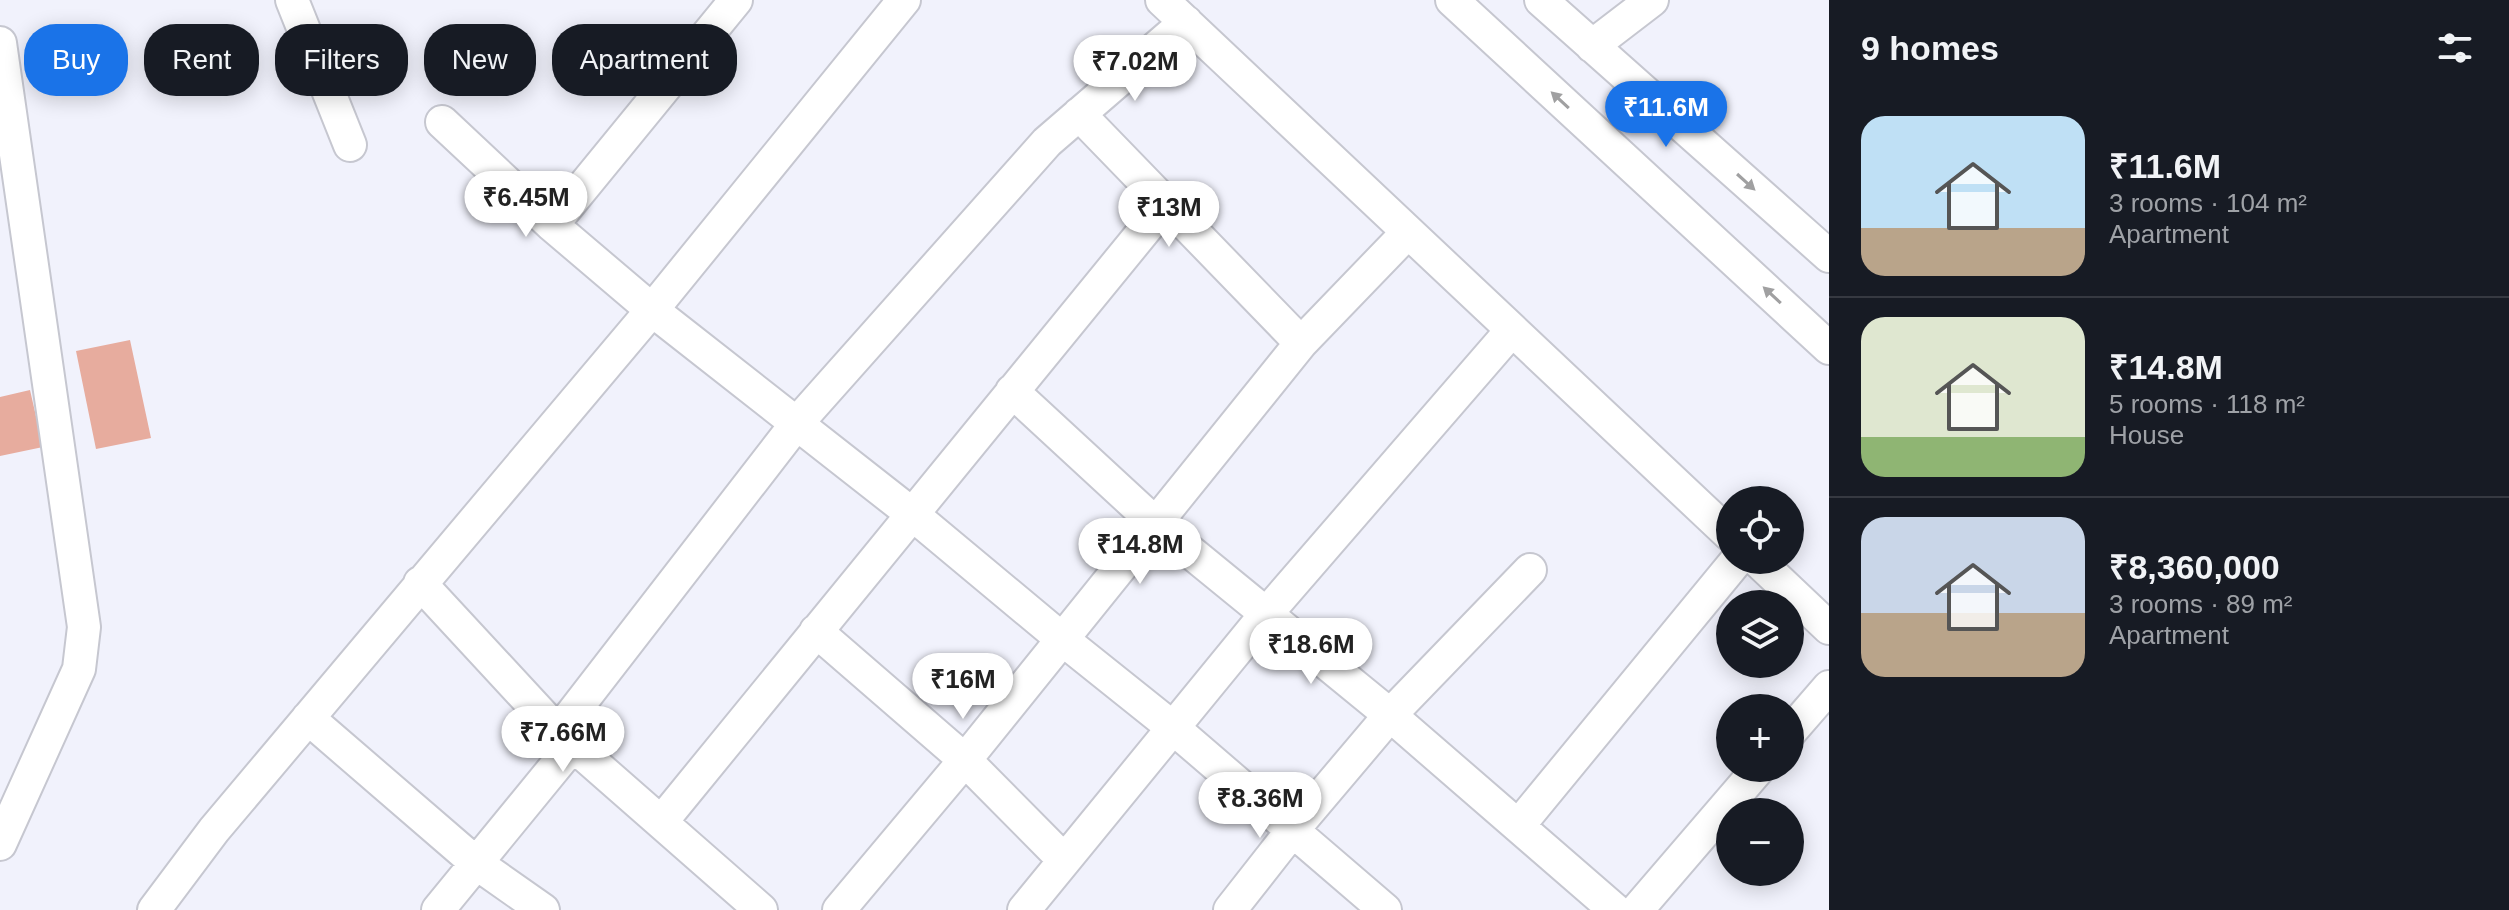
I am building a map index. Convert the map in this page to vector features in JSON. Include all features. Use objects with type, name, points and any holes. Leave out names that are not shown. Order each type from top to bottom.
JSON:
[{"type":"street","points":[[292,0],[350,145]]},
{"type":"street","points":[[552,225],[736,0]]},
{"type":"street","points":[[154,910],[214,830],[652,310],[904,0]]},
{"type":"street","points":[[1162,0],[1716,522]]},
{"type":"street","points":[[1452,0],[1829,348]]},
{"type":"street","points":[[1541,0],[1829,256]]},
{"type":"street","points":[[1592,46],[1652,0]]},
{"type":"street","points":[[438,910],[476,863],[797,423],[1047,142],[1186,22]]},
{"type":"street","points":[[0,43],[84,627],[79,669],[0,844]]},
{"type":"street","points":[[1079,114],[1301,343]]},
{"type":"street","points":[[442,122],[552,225],[652,310],[912,514],[1172,727],[1385,910]]},
{"type":"street","points":[[662,821],[1165,205]]},
{"type":"street","points":[[839,910],[965,760],[1301,343],[1408,232]]},
{"type":"street","points":[[1024,910],[1267,613],[1512,330]]},
{"type":"street","points":[[1012,391],[1155,523],[1390,715],[1615,910]]},
{"type":"street","points":[[1230,910],[1390,715],[1530,570]]},
{"type":"street","points":[[1519,825],[1725,574]]},
{"type":"street","points":[[1772,574],[1829,628]]},
{"type":"street","points":[[420,583],[565,739],[761,910]]},
{"type":"street","points":[[816,631],[965,760],[1064,860]]},
{"type":"street","points":[[1804,716],[1829,687]]},
{"type":"street","points":[[308,718],[476,863],[543,910]]},
{"type":"street","points":[[1637,910],[1747,782]]},
{"type":"building","points":[[130,340],[151,438],[96,449],[76,351]]},
{"type":"building","points":[[30,390],[43,447],[0,456],[0,397]]}]
